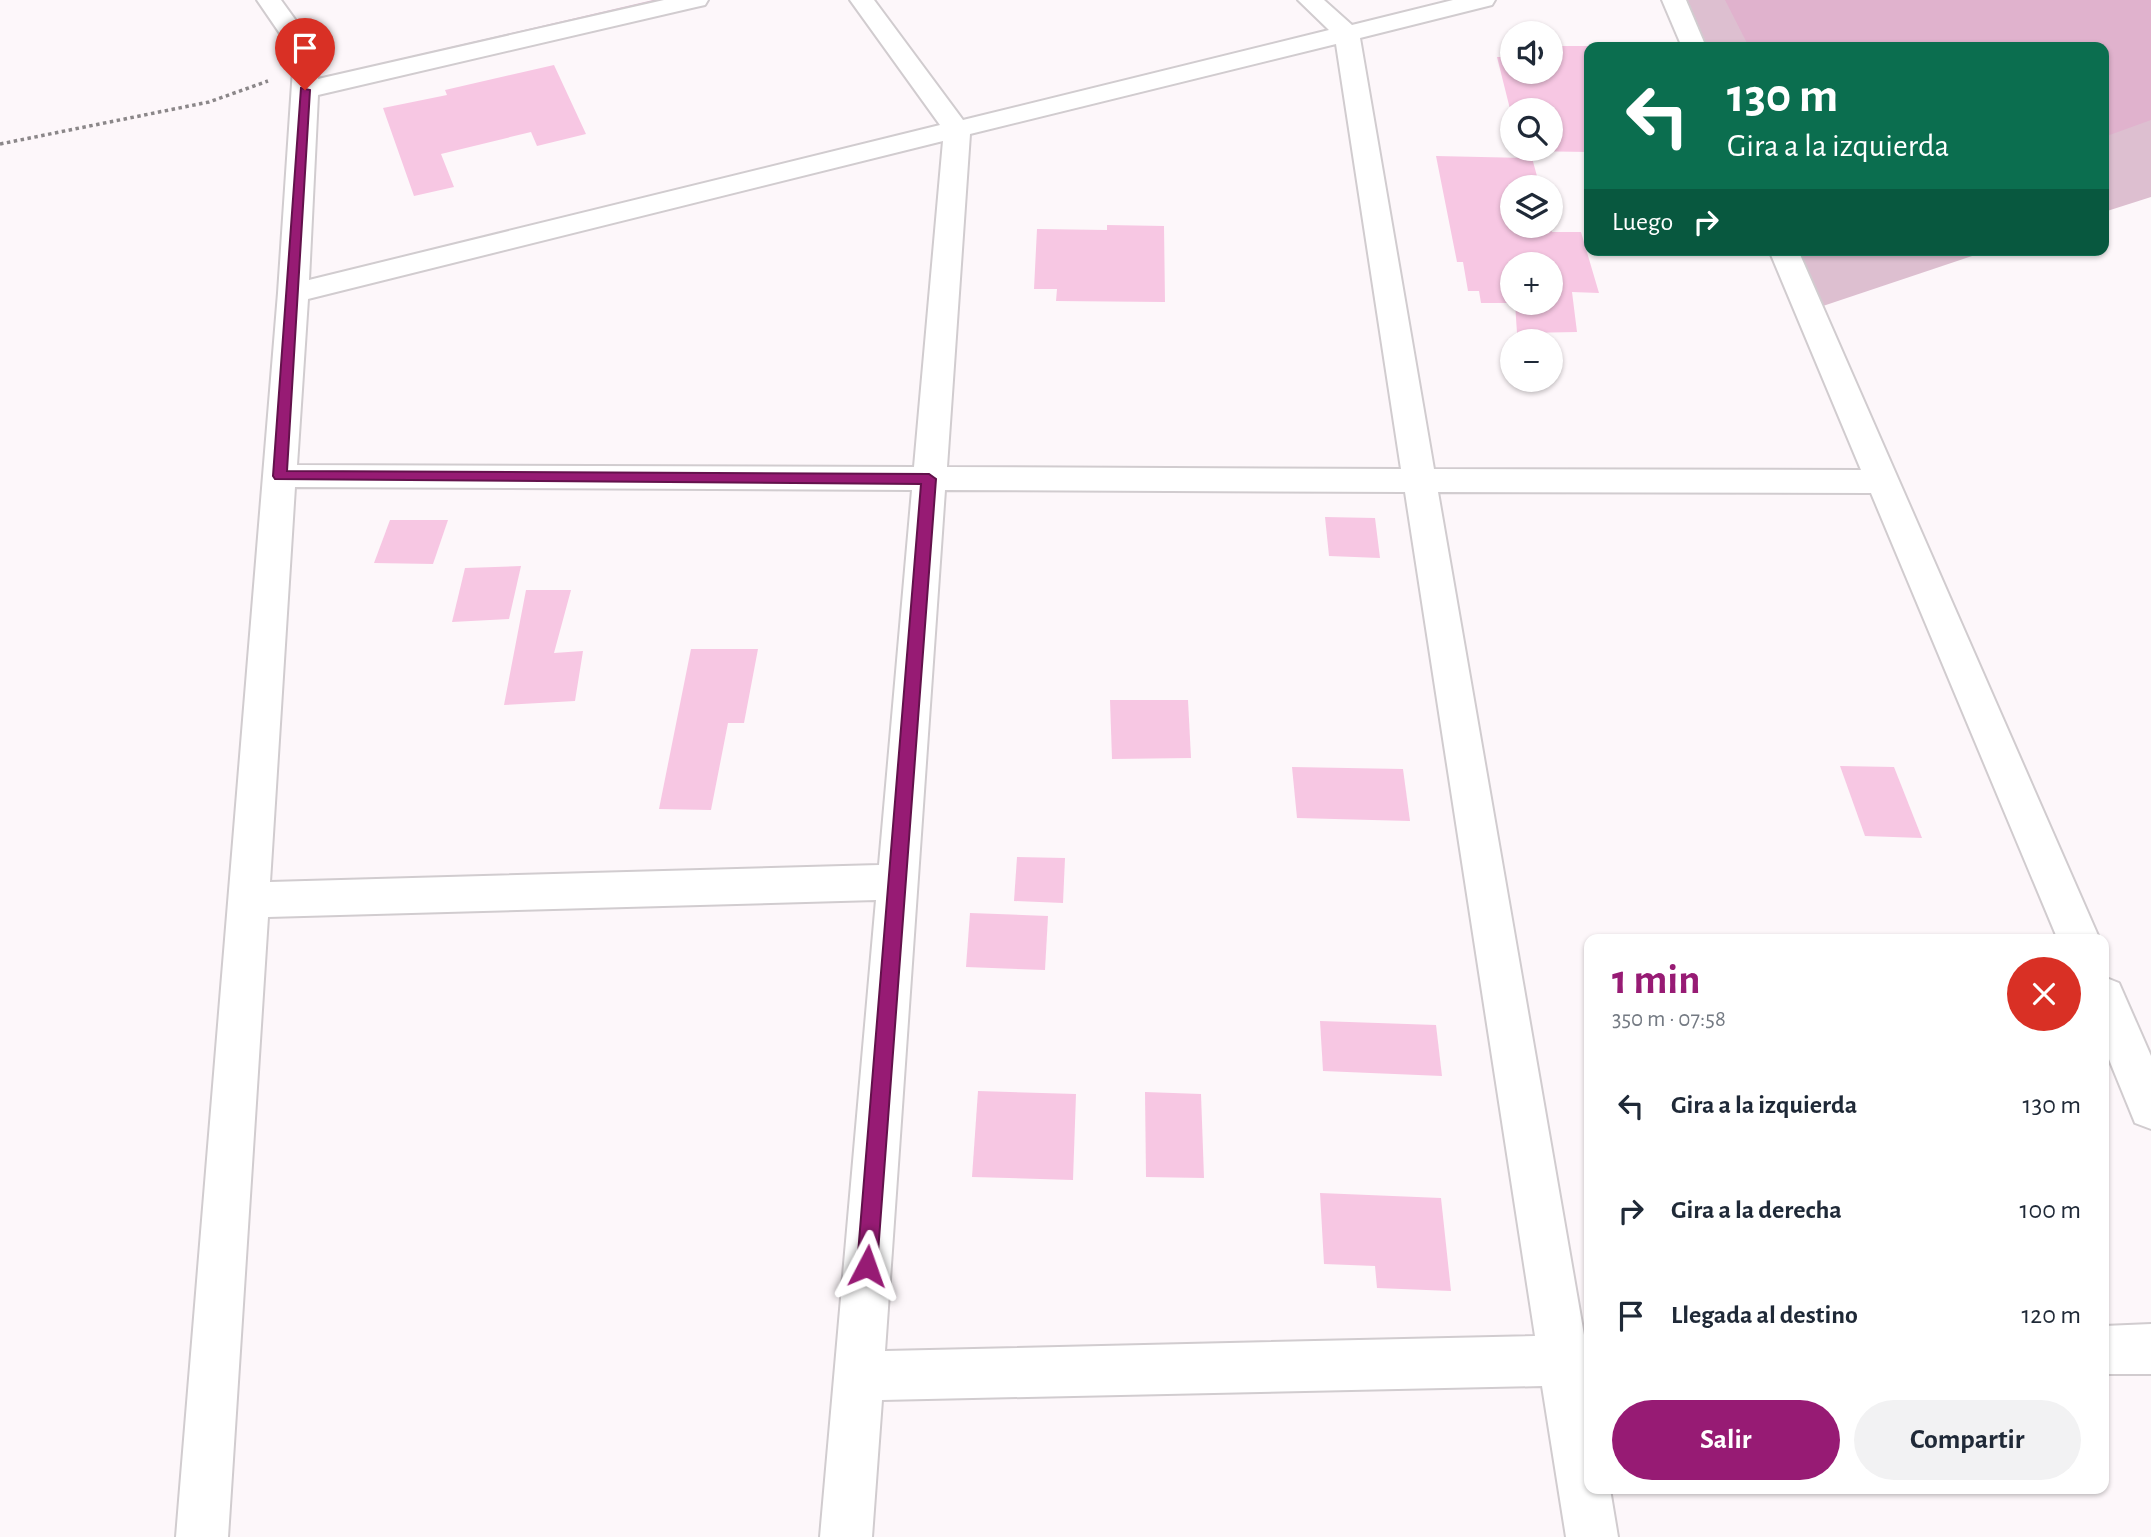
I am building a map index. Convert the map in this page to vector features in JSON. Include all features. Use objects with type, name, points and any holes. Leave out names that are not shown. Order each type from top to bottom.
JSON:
[{"type":"street","points":[[202,1537],[280,476],[306,79],[307,54],[270,0]]},
{"type":"street","points":[[306,79],[632,0]]},
{"type":"street","points":[[306,79],[696,0]]},
{"type":"street","points":[[846,1537],[957,130],[862,0]]},
{"type":"street","points":[[1310,0],[1347,33],[1420,480],[1576,1361],[1584,1449]]},
{"type":"street","points":[[293,293],[1483,0]]},
{"type":"street","points":[[1674,0],[1692,42]]},
{"type":"street","points":[[1786,256],[2076,934]]},
{"type":"street","points":[[280,476],[1883,482]]},
{"type":"street","points":[[248,900],[897,882]]},
{"type":"street","points":[[2109,1008],[2151,1108]]},
{"type":"street","points":[[2109,1350],[2151,1349]]},
{"type":"street","points":[[859,1376],[1576,1361]]},
{"type":"street","points":[[1588,1494],[1592,1537]]},
{"type":"path","points":[[0,144],[209,102],[286,74],[306,79]]},
{"type":"shaded area","points":[[653,0],[676,0],[320,79],[322,77]]},
{"type":"shaded area","points":[[1681,0],[2151,0],[2151,197],[2109,210],[2109,42],[1701,42]]},
{"type":"shaded area","points":[[1725,0],[2151,0],[2151,120],[2109,135],[2109,42],[1746,42]]},
{"type":"shaded area","points":[[1797,256],[1972,256],[1820,307]]},
{"type":"building","points":[[1563,46],[1584,46],[1584,152],[1563,152],[1563,98],[1507,98],[1504,84],[1563,84]]},
{"type":"building","points":[[554,65],[586,134],[537,146],[531,132],[441,154],[454,187],[414,196],[383,108],[447,95],[445,90]]},
{"type":"building","points":[[1436,156],[1533,161],[1537,175],[1500,175],[1500,238],[1563,238],[1563,232],[1581,232],[1584,256],[1588,256],[1599,293],[1572,292],[1577,332],[1563,332],[1563,329],[1517,329],[1516,315],[1563,315],[1563,252],[1500,252],[1500,303],[1481,303],[1479,291],[1468,291],[1463,262],[1457,262]]},
{"type":"building","points":[[1107,225],[1164,226],[1165,302],[1056,301],[1057,289],[1034,289],[1037,229],[1107,230]]},
{"type":"building","points":[[1325,517],[1375,518],[1380,558],[1329,556]]},
{"type":"building","points":[[390,520],[448,520],[433,564],[374,563]]},
{"type":"building","points":[[521,566],[509,619],[452,622],[465,568]]},
{"type":"building","points":[[526,590],[571,590],[554,653],[583,651],[575,701],[504,705]]},
{"type":"building","points":[[691,649],[758,649],[744,723],[728,723],[711,810],[659,809]]},
{"type":"building","points":[[1110,700],[1188,700],[1191,758],[1112,759]]},
{"type":"building","points":[[1840,766],[1894,767],[1922,838],[1865,836]]},
{"type":"building","points":[[1292,767],[1403,769],[1410,821],[1297,818]]},
{"type":"building","points":[[1017,857],[1065,858],[1063,903],[1014,901]]},
{"type":"building","points":[[970,913],[1048,916],[1045,970],[966,967]]},
{"type":"building","points":[[1320,1021],[1436,1025],[1442,1076],[1323,1071]]},
{"type":"building","points":[[978,1091],[1076,1094],[1073,1180],[972,1177]]},
{"type":"building","points":[[1145,1092],[1201,1094],[1204,1178],[1146,1177]]},
{"type":"building","points":[[1320,1193],[1441,1198],[1451,1291],[1377,1288],[1375,1266],[1324,1264]]},
{"type":"route","points":[[305,90],[280,476],[929,479],[867,1266]]}]
